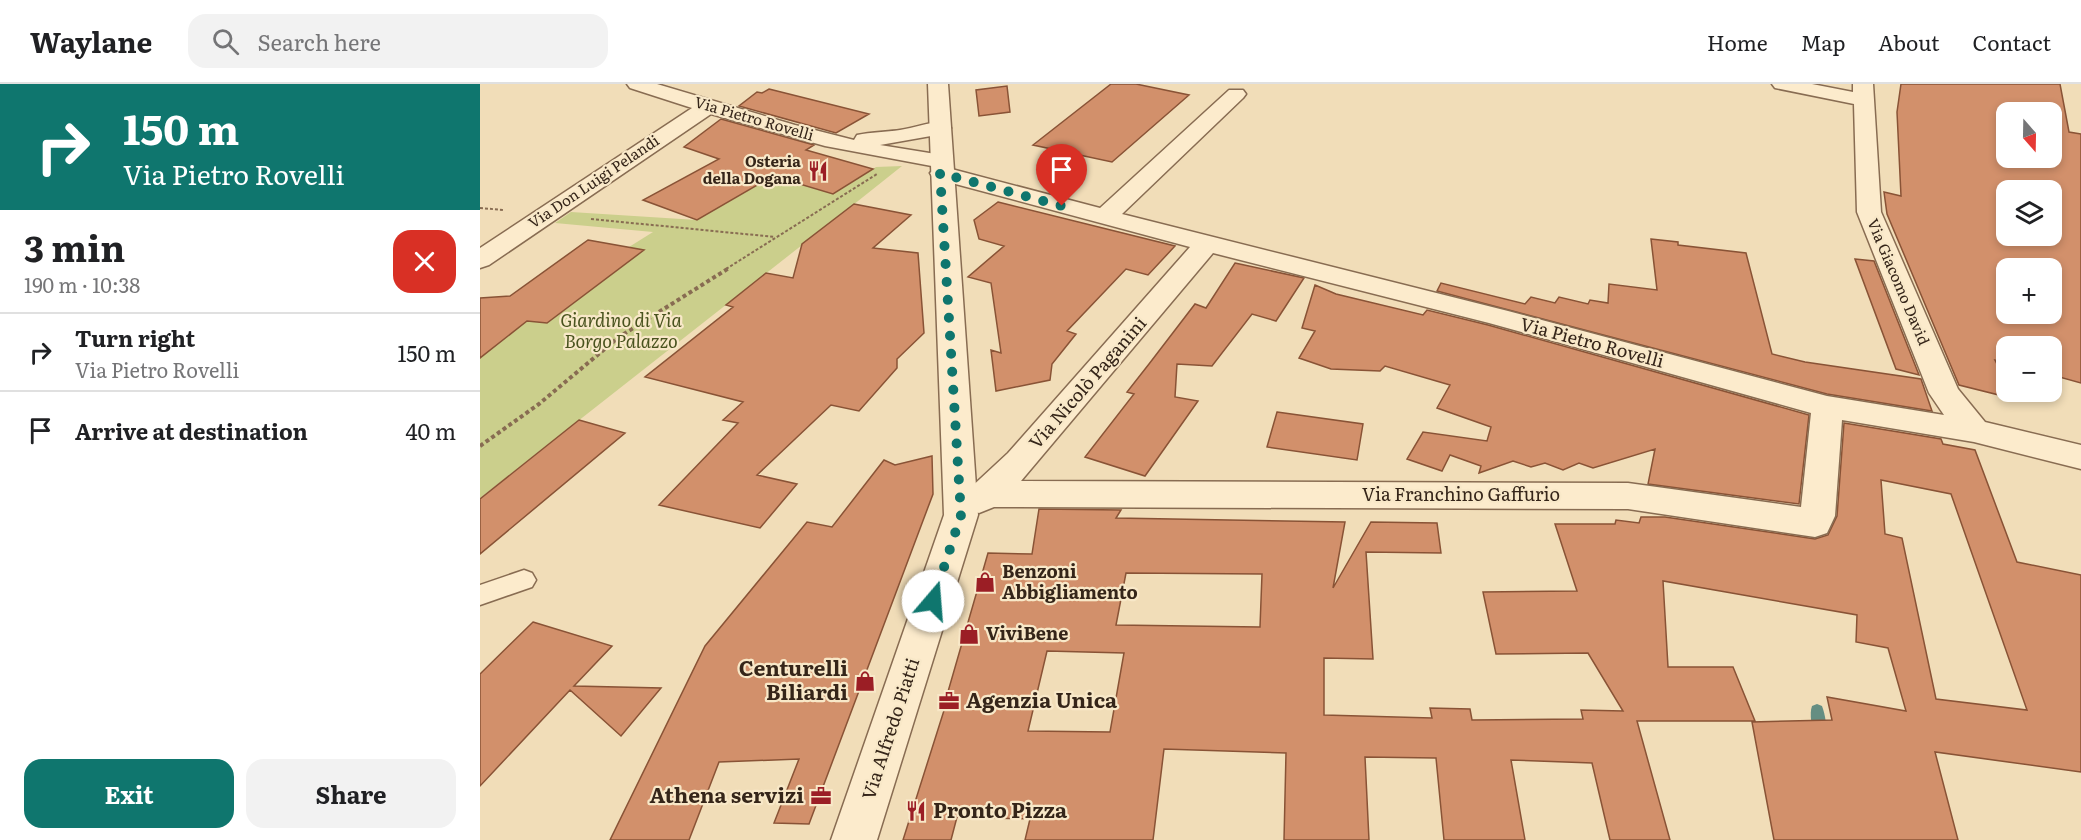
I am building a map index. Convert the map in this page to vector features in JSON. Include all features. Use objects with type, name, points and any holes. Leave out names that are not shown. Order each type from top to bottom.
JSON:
[{"type":"street","name":"Via Pietro Rovelli","points":[[637,84],[836,143],[905,157],[1105,217],[1498,317],[1827,407],[1974,431],[2081,458]]},
{"type":"street","name":"Via Alfredo Piatti","points":[[854,840],[961,515],[940,167],[939,84]]},
{"type":"street","points":[[1782,84],[1862,92]]},
{"type":"street","name":"Via Giacomo David","points":[[1862,92],[1869,212],[1944,393],[1974,431]]},
{"type":"street","points":[[1105,217],[1236,94]]},
{"type":"street","name":"Via Don Luigi Pelandi","points":[[480,260],[709,106]]},
{"type":"street","name":"Via Pietro Rovelli","points":[[836,143],[903,136],[939,128]]},
{"type":"street","name":"Via Nicolò Paganini","points":[[961,515],[1020,462],[1207,244]]},
{"type":"street","name":"Via Franchino Gaffurio","points":[[987,494],[1628,496],[1815,523],[1818,516],[1827,407]]},
{"type":"lane","points":[[480,595],[524,580]]},
{"type":"path","points":[[480,446],[539,405],[619,337],[905,157]]},
{"type":"path","points":[[480,208],[776,237]]},
{"type":"green space","name":"Giardino di Via Borgo Palazzo","points":[[902,166],[480,498],[480,358],[527,321],[547,323],[641,252],[629,247],[653,232],[555,223],[571,212],[697,220],[773,176],[779,175],[834,194],[876,167]]},
{"type":"building","points":[[1111,84],[1136,84],[1189,95],[1112,162],[1033,145]]},
{"type":"building","points":[[1901,84],[2060,84],[2069,132],[2081,134],[2081,383],[2062,378],[2062,336],[1996,336],[1996,394],[1959,385],[1887,214],[1884,192],[1901,196],[1897,112]]},
{"type":"building","points":[[1007,86],[1010,112],[979,116],[976,90]]},
{"type":"building","points":[[769,89],[869,114],[836,133],[739,106],[757,92],[762,93]]},
{"type":"building","points":[[721,119],[814,145],[806,150],[873,169],[833,194],[773,176],[697,220],[643,200],[719,159],[684,147]]},
{"type":"building","points":[[998,202],[1175,246],[1148,275],[1126,269],[1067,331],[1076,334],[1052,364],[1050,380],[996,391],[991,350],[1001,353],[991,283],[968,277],[1004,246],[979,239],[974,220]]},
{"type":"building","points":[[854,204],[911,215],[873,248],[918,253],[924,333],[897,359],[897,368],[859,411],[831,405],[757,475],[797,484],[760,528],[659,505],[738,423],[723,420],[743,402],[645,377],[733,307],[726,305],[766,273],[793,278],[802,244]]},
{"type":"building","points":[[1651,239],[1678,242],[1678,245],[1746,253],[1772,354],[1805,362],[1921,379],[1932,411],[1827,394],[1437,291],[1441,283],[1525,304],[1531,297],[1555,303],[1559,297],[1588,304],[1590,300],[1608,303],[1609,284],[1657,290]]},
{"type":"building","points":[[588,240],[644,250],[547,323],[527,321],[480,358],[480,298],[510,296]]},
{"type":"building","points":[[1855,259],[1874,261],[1919,375],[1896,369]]},
{"type":"building","points":[[1235,263],[1304,278],[1276,321],[1252,314],[1212,366],[1177,364],[1175,397],[1198,401],[1145,476],[1085,457],[1134,394],[1127,392],[1195,304],[1206,308]]},
{"type":"building","points":[[1315,285],[1336,294],[1423,315],[1427,310],[1488,325],[1809,415],[1799,504],[1648,484],[1655,449],[1593,468],[1579,463],[1563,470],[1545,463],[1531,467],[1513,461],[1479,473],[1481,466],[1450,455],[1442,471],[1407,459],[1423,432],[1487,441],[1491,427],[1437,408],[1450,385],[1385,366],[1380,371],[1331,369],[1299,358],[1315,331],[1302,328]]},
{"type":"building","points":[[1277,412],[1363,424],[1357,460],[1267,447]]},
{"type":"building","points":[[579,420],[625,433],[480,554],[480,499]]},
{"type":"building","points":[[1844,423],[1941,439],[1943,444],[1975,450],[2017,562],[2081,575],[2081,772],[1935,752],[1958,840],[1774,840],[1752,722],[1832,720],[1827,697],[1906,711],[1888,648],[1856,642],[1857,615],[1663,581],[1668,667],[1733,667],[1755,721],[1637,721],[1670,840],[1610,840],[1592,763],[1511,760],[1525,840],[1444,840],[1436,758],[1365,757],[1369,840],[1284,840],[1286,753],[1164,749],[1153,840],[1025,840],[1030,819],[957,817],[951,840],[903,840],[947,701],[945,702],[988,553],[1032,554],[1039,509],[1121,510],[1116,518],[1345,522],[1333,588],[1371,522],[1437,523],[1441,553],[1366,552],[1373,659],[1324,658],[1324,715],[1432,718],[1430,708],[1470,709],[1472,720],[1583,719],[1581,710],[1623,711],[1588,653],[1496,654],[1483,592],[1577,591],[1555,524],[1615,524],[1616,520],[1639,523],[1641,517],[1665,517],[1815,539],[1828,535],[1837,516]],"holes":[[[1881,480],[1951,494],[2027,710],[1936,699],[1902,538],[1885,534]],[[1126,573],[1262,574],[1260,627],[1116,625]],[[1047,651],[1124,653],[1110,732],[1028,731]]]},
{"type":"building","points":[[932,456],[933,494],[809,824],[774,823],[799,759],[719,762],[689,840],[610,840],[705,646],[807,522],[832,527],[884,460],[895,465]]},
{"type":"building","points":[[533,622],[612,646],[574,686],[661,688],[621,736],[570,690],[480,786],[480,674]]},
{"type":"waterway","points":[[1817,710],[1820,733]]},
{"type":"place","name":"Osteria della Dogana","points":[[818,171]]},
{"type":"place","name":"Benzoni Abbigliamento","points":[[985,582]]},
{"type":"place","name":"ViviBene","points":[[969,634]]},
{"type":"place","name":"Centurelli Biliardi","points":[[865,681]]},
{"type":"place","name":"Agenzia Unica","points":[[949,701]]},
{"type":"place","name":"Athena servizi","points":[[821,796]]},
{"type":"place","name":"Pronto Pizza","points":[[916,811]]},
{"type":"route","points":[[933,601],[961,515],[940,173],[1062,206]]}]
